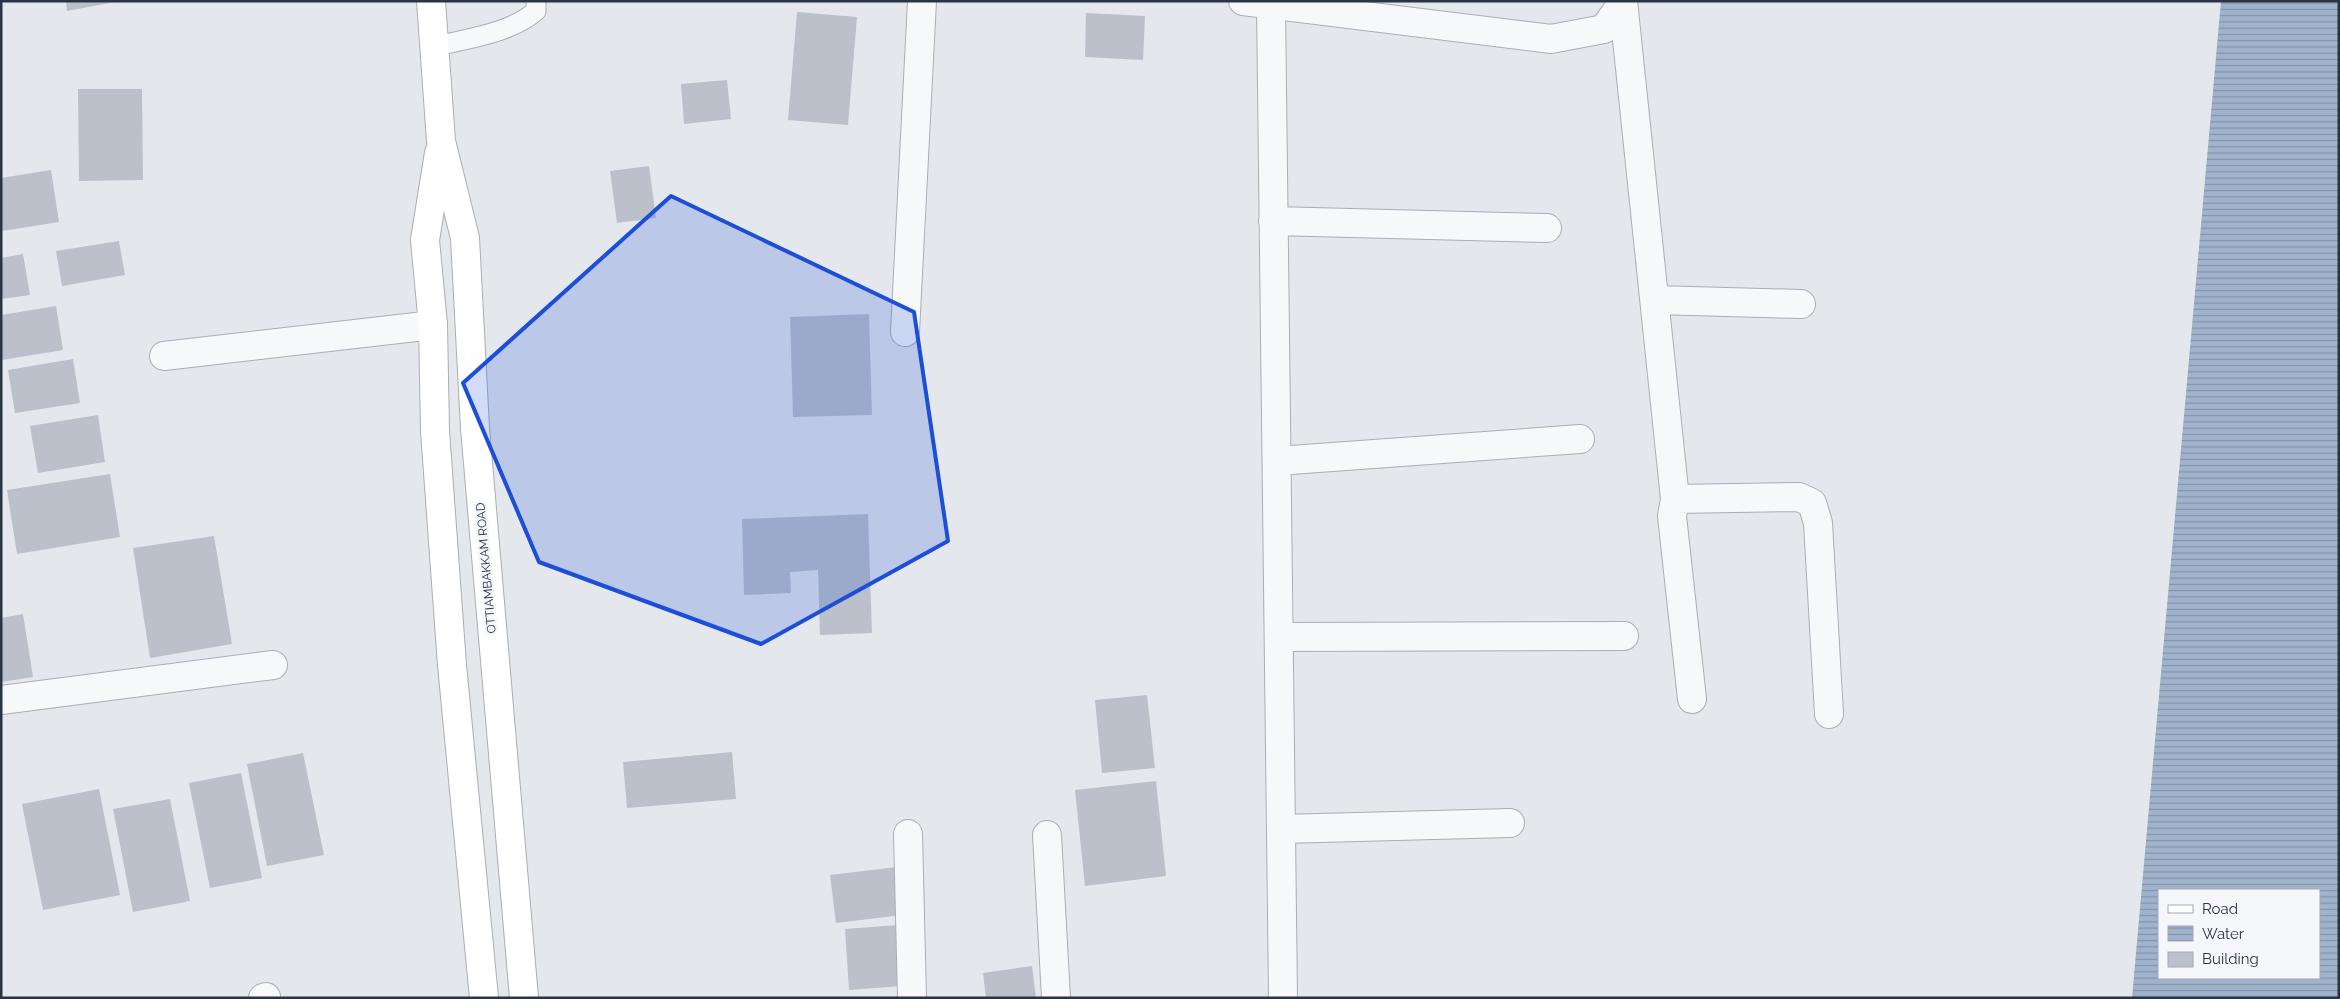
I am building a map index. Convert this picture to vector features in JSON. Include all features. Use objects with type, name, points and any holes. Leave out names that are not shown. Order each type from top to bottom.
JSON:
[{"type":"street","name":"OTTIAMBAKKAM ROAD","points":[[431,1],[441,141],[465,238],[475,428],[524,998]]},
{"type":"street","points":[[905,332],[922,1]]},
{"type":"street","points":[[1243,1],[1551,39],[1604,29],[1623,2]]},
{"type":"street","points":[[1623,2],[1655,300],[1674,499],[1672,516],[1692,699]]},
{"type":"street","points":[[1271,5],[1283,998]]},
{"type":"street","name":"OTTIAMBAKKAM ROAD","points":[[441,141],[425,240],[433,325],[435,431],[452,665],[484,998]]},
{"type":"street","points":[[1274,221],[1547,228]]},
{"type":"street","points":[[1655,300],[1802,304]]},
{"type":"street","points":[[164,356],[433,325]]},
{"type":"street","points":[[1277,461],[1580,439]]},
{"type":"street","points":[[1674,499],[1799,497],[1812,503],[1818,523],[1830,714]]},
{"type":"street","points":[[1279,637],[1624,636]]},
{"type":"street","points":[[1,700],[273,665]]},
{"type":"street","points":[[1281,829],[1510,823]]},
{"type":"street","points":[[908,834],[912,998]]},
{"type":"street","points":[[1047,834],[1056,998]]},
{"type":"lane","points":[[434,47],[503,30],[525,21],[536,11],[536,1]]},
{"type":"highlighted area","points":[[671,196],[914,312],[948,541],[761,644],[539,562],[463,383]]},
{"type":"water","points":[[2221,1],[2339,1],[2339,998],[2132,998]]},
{"type":"building","points":[[66,1],[115,1],[115,2],[67,11]]},
{"type":"building","points":[[797,12],[857,17],[848,125],[788,120]]},
{"type":"building","points":[[1086,13],[1145,16],[1143,60],[1085,57]]},
{"type":"building","points":[[727,80],[731,119],[684,124],[681,84]]},
{"type":"building","points":[[78,89],[142,89],[143,180],[79,181]]},
{"type":"building","points":[[649,166],[656,218],[617,223],[610,171]]},
{"type":"building","points":[[51,170],[59,222],[2,231],[1,178]]},
{"type":"building","points":[[119,241],[125,275],[62,286],[56,251]]},
{"type":"building","points":[[23,254],[30,295],[1,299],[1,258]]},
{"type":"building","points":[[56,306],[63,350],[2,360],[1,315]]},
{"type":"building","points":[[869,314],[872,415],[793,417],[790,317]]},
{"type":"building","points":[[73,359],[80,403],[15,413],[8,370]]},
{"type":"building","points":[[98,415],[105,462],[38,473],[30,426]]},
{"type":"building","points":[[110,474],[120,537],[17,554],[7,490]]},
{"type":"building","points":[[868,514],[872,633],[820,635],[818,570],[790,572],[791,593],[744,595],[742,519]]},
{"type":"building","points":[[214,536],[232,644],[150,658],[133,548]]},
{"type":"building","points":[[23,614],[33,677],[1,682],[1,618]]},
{"type":"building","points":[[1147,695],[1155,768],[1102,773],[1095,700]]},
{"type":"building","points":[[732,752],[736,799],[627,808],[623,762]]},
{"type":"building","points":[[303,753],[324,855],[267,866],[247,764]]},
{"type":"building","points":[[241,773],[262,878],[210,888],[189,783]]},
{"type":"building","points":[[1156,781],[1166,876],[1085,886],[1075,790]]},
{"type":"building","points":[[99,789],[120,895],[43,910],[22,804]]},
{"type":"building","points":[[170,799],[190,901],[133,912],[113,809]]},
{"type":"building","points":[[897,867],[902,915],[836,923],[830,875]]},
{"type":"building","points":[[898,925],[902,986],[849,990],[845,929]]},
{"type":"building","points":[[1032,966],[1036,998],[986,998],[983,973]]}]
